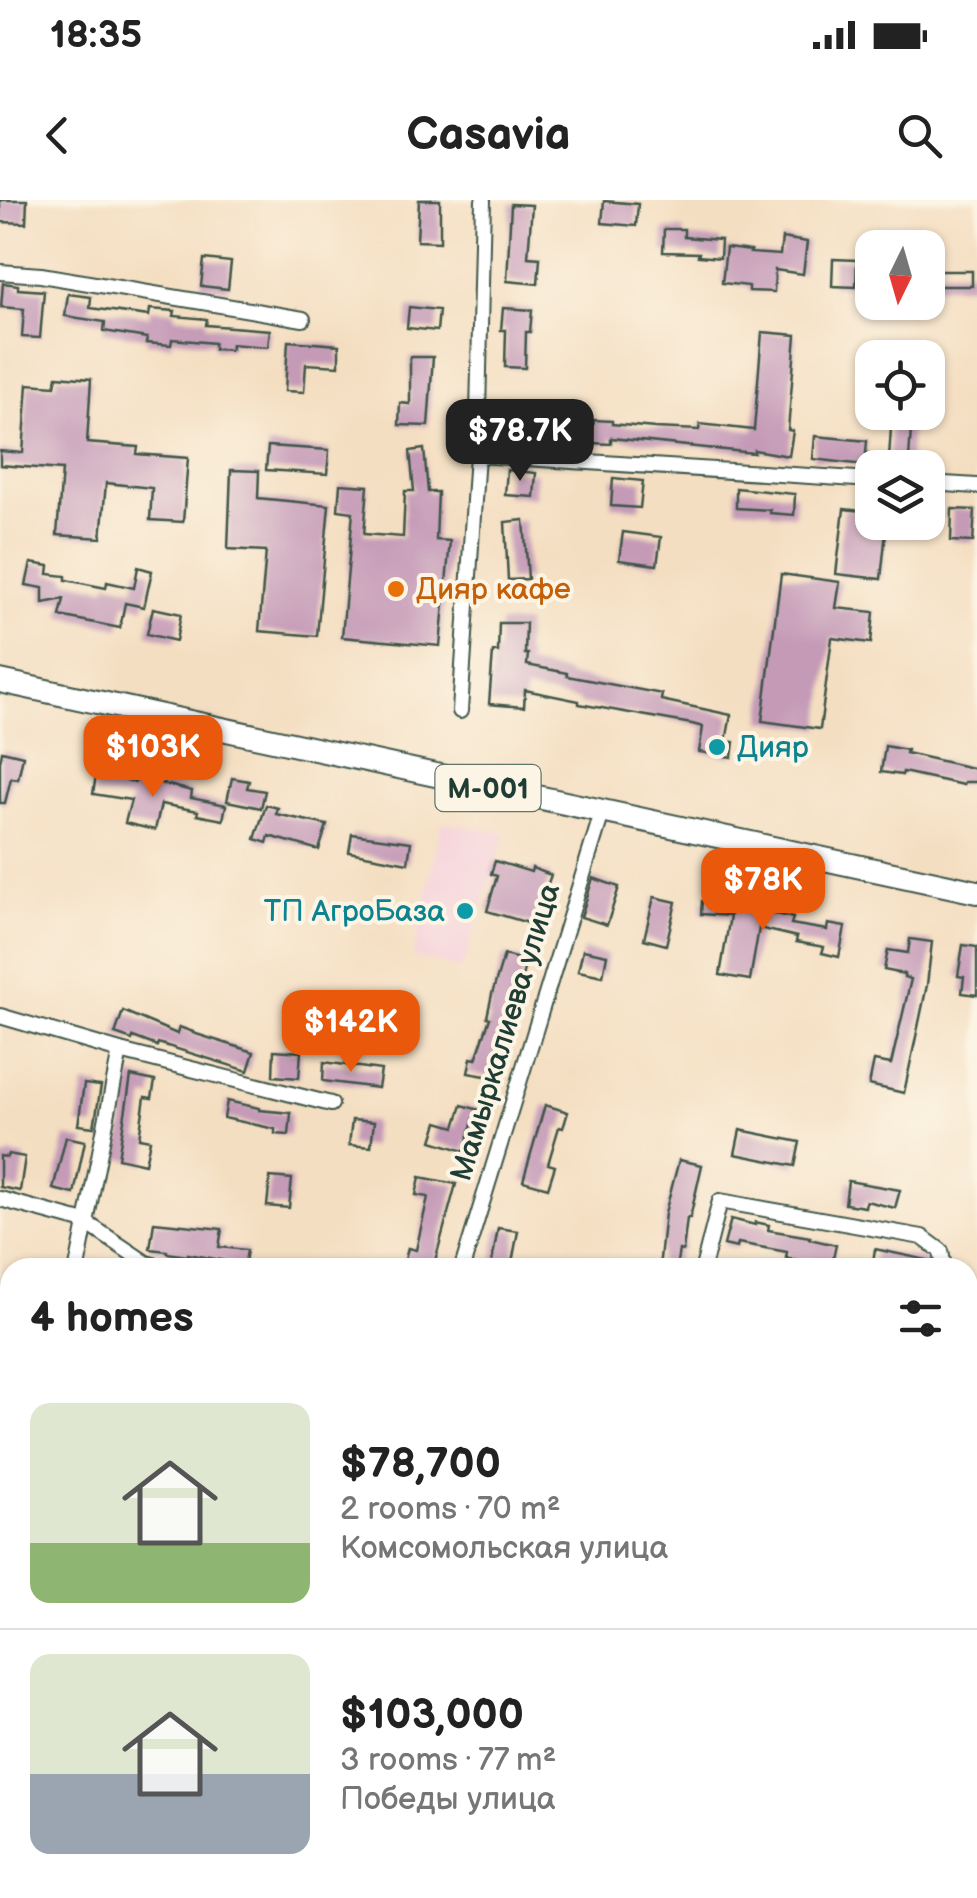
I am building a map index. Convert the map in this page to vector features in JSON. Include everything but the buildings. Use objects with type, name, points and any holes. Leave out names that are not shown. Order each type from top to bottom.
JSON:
[{"type":"main road","name":"М-001","points":[[0,681],[977,892]]},
{"type":"street","points":[[460,711],[477,456],[484,200]]},
{"type":"street","points":[[0,272],[42,275],[304,319]]},
{"type":"street","points":[[477,456],[855,479]]},
{"type":"street","points":[[945,484],[977,486]]},
{"type":"street","name":"Мамыркалиева улица","points":[[465,1258],[602,812]]},
{"type":"street","points":[[0,1016],[331,1104]]},
{"type":"street","points":[[79,1258],[120,1051]]},
{"type":"street","points":[[0,1199],[86,1222],[139,1258]]},
{"type":"street","points":[[706,1258],[720,1200],[922,1237],[940,1251],[942,1258]]},
{"type":"shaded area","points":[[442,822],[505,833],[462,970],[413,956]]},
{"type":"place","name":"Дияр кафе","points":[[396,589]]},
{"type":"place","name":"Дияр","points":[[717,747]]},
{"type":"place","name":"ТП АгроБаза","points":[[465,911]]}]
